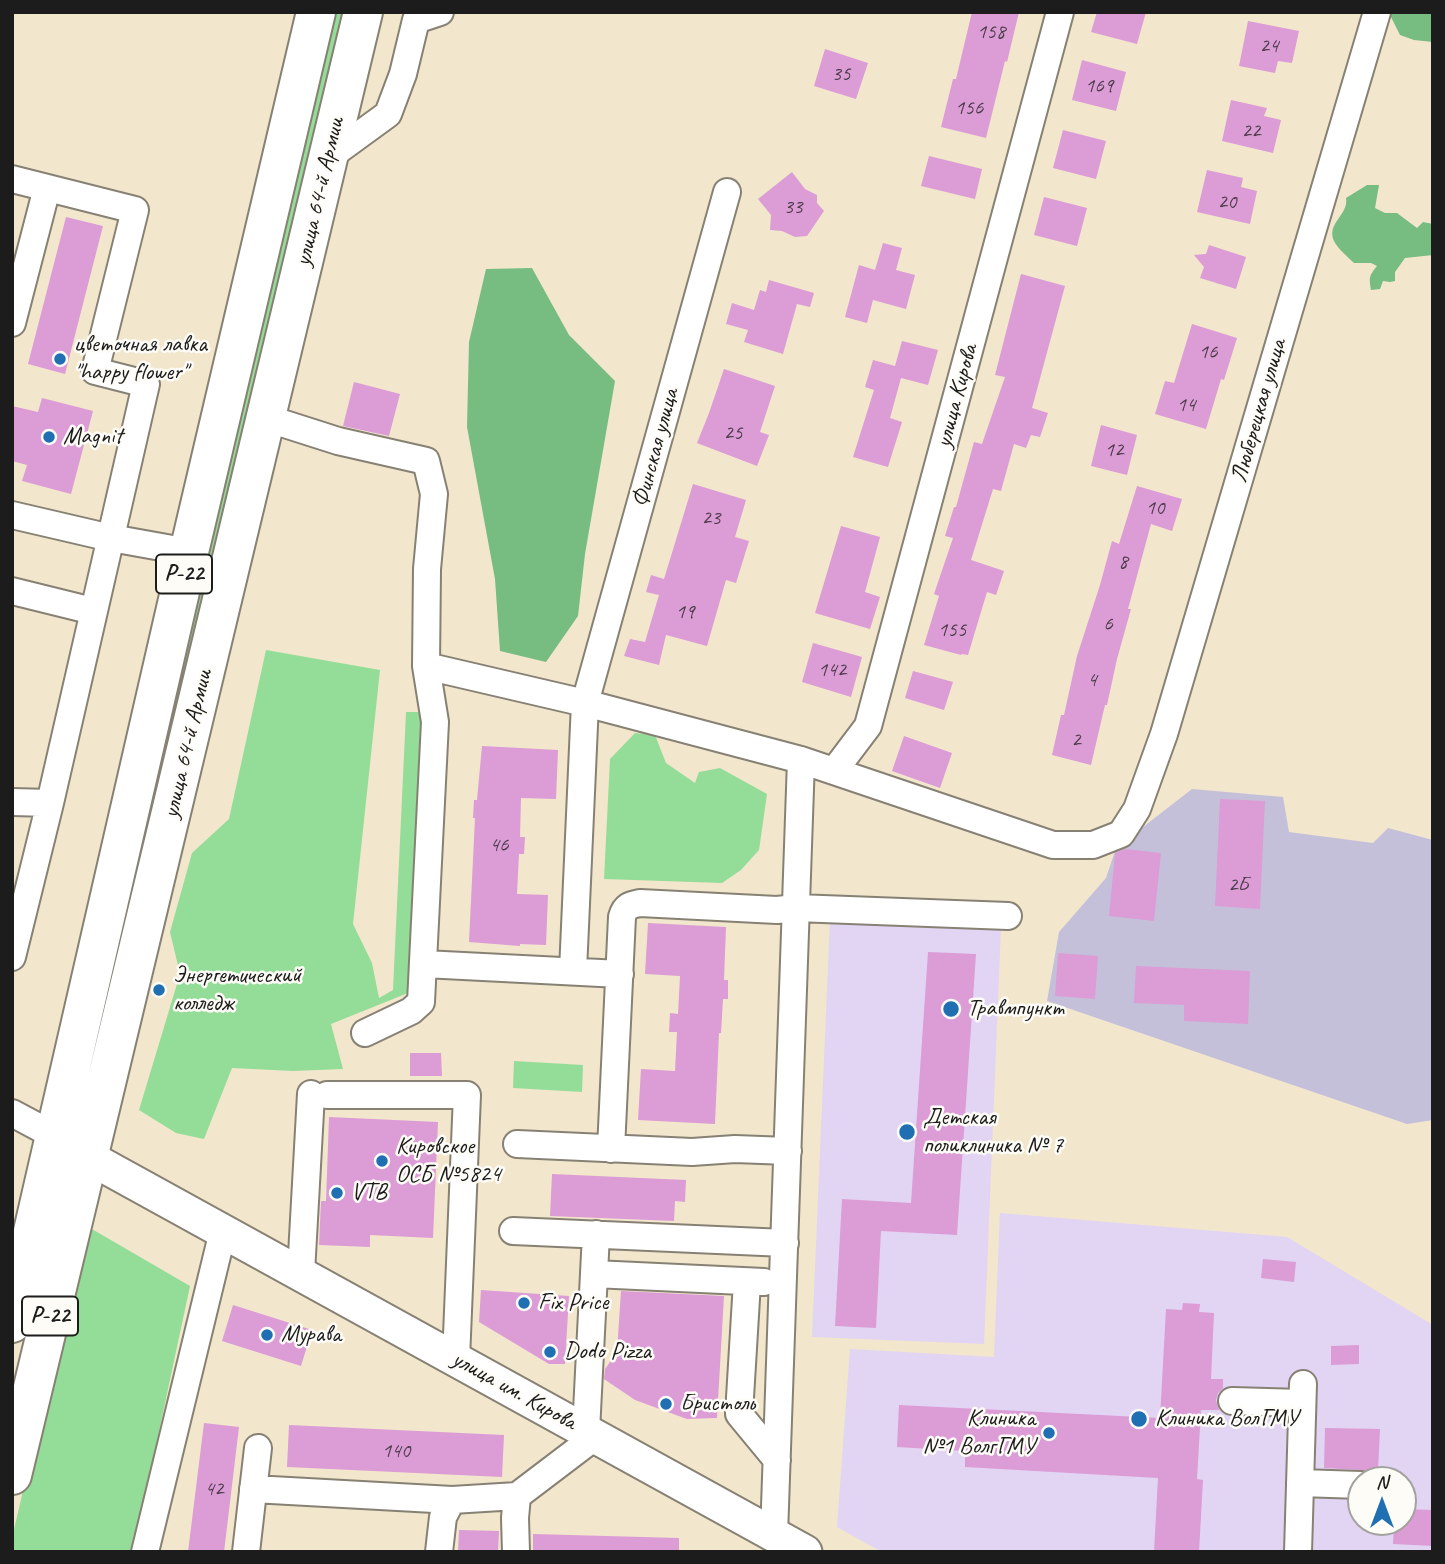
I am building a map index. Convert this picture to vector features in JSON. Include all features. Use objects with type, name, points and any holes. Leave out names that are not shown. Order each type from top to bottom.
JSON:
[{"type":"highway","name":"улица 64-й Армии","points":[[12,1323],[316,12]]},
{"type":"highway","name":"улица 64-й Армии","points":[[12,1475],[363,12]]},
{"type":"main road","name":"улица им. Кирова","points":[[55,1136],[88,1157],[805,1552]]},
{"type":"street","name":"улица Кирова","points":[[834,771],[868,726],[1060,12]]},
{"type":"street","name":"Люберецкая улица","points":[[426,666],[801,760],[1053,845],[1093,845],[1121,834],[1137,809],[1164,734],[1377,12]]},
{"type":"street","points":[[329,157],[388,114],[424,15]]},
{"type":"street","points":[[12,179],[135,211],[95,371],[146,384],[12,957]]},
{"type":"street","points":[[12,323],[47,188]]},
{"type":"street","name":"Финская улица","points":[[573,971],[585,704],[727,192]]},
{"type":"street","points":[[267,418],[338,441],[426,461],[434,494],[427,569],[426,666],[435,722],[421,1002],[417,1007],[365,1033]]},
{"type":"street","points":[[12,515],[111,538],[189,552]]},
{"type":"street","points":[[12,591],[93,611]]},
{"type":"street","points":[[774,1535],[801,760]]},
{"type":"street","points":[[12,802],[50,803]]},
{"type":"street","points":[[611,1149],[622,917],[624,910],[630,905],[640,903],[777,910],[796,908],[1008,916]]},
{"type":"street","points":[[424,964],[620,974]]},
{"type":"street","points":[[301,1273],[319,1095],[467,1095],[456,1359]]},
{"type":"street","points":[[12,1113],[55,1136]]},
{"type":"street","points":[[517,1144],[692,1153],[735,1149],[788,1152]]},
{"type":"street","points":[[145,1552],[223,1231]]},
{"type":"street","points":[[513,1231],[785,1243]]},
{"type":"street","points":[[253,1489],[452,1500],[517,1496],[591,1434],[596,1234]]},
{"type":"street","points":[[594,1274],[783,1283]]},
{"type":"street","points":[[747,1282],[739,1414],[777,1460]]},
{"type":"street","points":[[1232,1401],[1302,1393],[1298,1552]]},
{"type":"street","points":[[246,1552],[258,1448]]},
{"type":"street","points":[[1300,1483],[1347,1485]]},
{"type":"street","points":[[516,1552],[517,1496]]},
{"type":"street","points":[[439,1552],[443,1517],[452,1500]]},
{"type":"shaded area","points":[[1192,789],[1283,797],[1289,832],[1373,843],[1388,828],[1433,840],[1433,1120],[1407,1124],[1047,1001],[1059,932],[1106,878],[1116,848]]},
{"type":"shaded area","name":"Детская поликлиника № 7","points":[[830,920],[1001,927],[984,1344],[812,1337]]},
{"type":"shaded area","name":"Клиника ВолГМУ","points":[[1000,1213],[1287,1237],[1433,1325],[1433,1552],[882,1552],[837,1527],[850,1349],[994,1357]]},
{"type":"green space","points":[[328,12],[342,12],[83,1116],[73,1094]]},
{"type":"green space","points":[[1390,12],[1433,12],[1433,42],[1400,35]]},
{"type":"green space","points":[[1367,185],[1379,185],[1375,208],[1385,213],[1397,213],[1417,228],[1423,222],[1433,224],[1433,255],[1405,258],[1395,272],[1395,281],[1383,281],[1380,289],[1371,290],[1370,277],[1377,266],[1371,263],[1354,263],[1338,247],[1332,235],[1346,204],[1346,198]]},
{"type":"green space","points":[[532,268],[569,335],[615,381],[585,554],[578,616],[546,662],[500,651],[495,579],[467,427],[469,342],[486,269]]},
{"type":"green space","points":[[266,650],[380,670],[353,924],[372,963],[379,998],[393,990],[406,712],[422,712],[413,991],[331,1024],[343,1069],[293,1071],[232,1068],[204,1139],[176,1133],[139,1110],[180,974],[170,932],[192,853],[229,819]]},
{"type":"green space","points":[[635,733],[655,735],[666,763],[695,783],[699,772],[720,768],[767,794],[759,850],[741,870],[722,883],[604,879],[610,759]]},
{"type":"green space","points":[[514,1061],[583,1065],[582,1092],[513,1088]]},
{"type":"green space","points":[[85,1225],[190,1286],[149,1478],[131,1552],[12,1552],[12,1538]]},
{"type":"building","points":[[972,12],[1019,12],[986,138],[941,127]]},
{"type":"building","points":[[1097,12],[1146,12],[1137,44],[1091,32]]},
{"type":"building","points":[[1248,21],[1299,31],[1292,63],[1278,61],[1275,73],[1239,66]]},
{"type":"building","points":[[825,49],[868,63],[856,99],[814,86]]},
{"type":"building","points":[[1082,60],[1126,72],[1116,111],[1072,100]]},
{"type":"building","points":[[1231,100],[1267,108],[1264,116],[1281,120],[1273,153],[1222,141]]},
{"type":"building","points":[[1063,130],[1106,141],[1096,179],[1053,168]]},
{"type":"building","points":[[929,156],[982,169],[975,199],[921,186]]},
{"type":"building","points":[[1207,170],[1243,178],[1241,187],[1257,191],[1250,224],[1197,212]]},
{"type":"building","points":[[792,172],[805,189],[817,195],[817,203],[824,211],[807,236],[795,237],[782,231],[770,230],[771,215],[758,199]]},
{"type":"building","points":[[1044,197],[1087,208],[1077,246],[1034,235]]},
{"type":"building","points":[[66,217],[103,226],[65,374],[28,364]]},
{"type":"building","points":[[883,243],[902,248],[896,270],[915,275],[906,309],[873,300],[867,323],[845,317],[859,265],[875,270]]},
{"type":"building","points":[[1209,245],[1246,257],[1236,289],[1200,278],[1204,267],[1194,255],[1206,254]]},
{"type":"building","points":[[1021,274],[1065,286],[1032,408],[1048,413],[1040,437],[1031,435],[1026,448],[1014,444],[1001,491],[993,489],[971,560],[1004,571],[996,595],[987,592],[968,655],[961,655],[924,645],[939,596],[934,594],[953,538],[945,536],[974,442],[982,444],[1005,377],[995,375]]},
{"type":"building","points":[[769,280],[814,293],[810,307],[797,304],[783,354],[744,342],[748,330],[726,324],[732,303],[754,310],[760,290],[766,292]]},
{"type":"building","points":[[1192,324],[1237,338],[1206,429],[1155,414],[1165,381],[1174,383]]},
{"type":"building","points":[[902,341],[938,350],[928,385],[901,378],[890,418],[902,422],[888,467],[853,457],[874,390],[865,387],[873,360],[895,366]]},
{"type":"building","points":[[724,369],[775,386],[760,432],[769,435],[757,466],[697,443]]},
{"type":"building","points":[[354,382],[400,394],[389,436],[343,426]]},
{"type":"building","name":"Magnit","points":[[42,398],[93,411],[71,494],[22,481],[27,465],[12,461],[12,406],[38,412]]},
{"type":"building","points":[[1101,425],[1137,435],[1127,475],[1091,466]]},
{"type":"building","points":[[693,484],[746,500],[735,537],[749,541],[736,583],[726,580],[707,646],[666,635],[659,665],[624,656],[630,639],[645,642],[659,595],[646,592],[651,575],[664,579]]},
{"type":"building","points":[[1137,486],[1182,499],[1172,531],[1151,524],[1091,765],[1052,755],[1077,656],[1112,541],[1119,544]]},
{"type":"building","points":[[841,526],[880,537],[865,592],[880,597],[870,629],[815,613]]},
{"type":"building","points":[[813,643],[862,657],[851,697],[802,682]]},
{"type":"building","points":[[913,671],[953,682],[944,710],[905,698]]},
{"type":"building","points":[[904,736],[952,753],[940,788],[892,771]]},
{"type":"building","points":[[482,746],[558,750],[556,799],[521,798],[520,837],[525,837],[524,854],[519,854],[517,894],[548,895],[546,945],[469,942],[474,800],[477,800]]},
{"type":"building","points":[[1220,799],[1265,801],[1260,909],[1215,906]]},
{"type":"building","points":[[1125,849],[1161,853],[1154,921],[1109,916],[1115,853]]},
{"type":"building","points":[[648,923],[726,927],[724,980],[728,980],[728,999],[723,999],[719,1033],[715,1124],[638,1120],[641,1069],[675,1071],[677,1032],[669,1032],[670,1013],[678,1014],[680,976],[645,974]]},
{"type":"building","points":[[928,952],[976,954],[957,1235],[881,1231],[876,1328],[835,1326],[842,1199],[911,1203]]},
{"type":"building","points":[[1058,953],[1098,956],[1095,999],[1055,996]]},
{"type":"building","points":[[1136,966],[1250,971],[1248,1024],[1184,1021],[1184,1005],[1134,1003]]},
{"type":"building","points":[[410,1053],[441,1053],[442,1076],[410,1076]]},
{"type":"building","name":"Кировское ОСБ №5824","points":[[329,1117],[438,1122],[433,1238],[370,1235],[370,1247],[319,1245],[321,1201],[326,1201]]},
{"type":"building","points":[[552,1174],[686,1180],[685,1202],[675,1201],[674,1221],[550,1216]]},
{"type":"building","points":[[1263,1259],[1296,1262],[1294,1282],[1261,1278]]},
{"type":"building","points":[[481,1290],[569,1296],[565,1364],[549,1364],[479,1322]]},
{"type":"building","points":[[621,1291],[724,1296],[717,1418],[687,1419],[635,1400],[604,1379],[605,1369],[617,1352]]},
{"type":"building","name":"Клиника №1 ВолгГМУ","points":[[1183,1303],[1200,1304],[1199,1312],[1214,1313],[1211,1379],[1223,1379],[1223,1388],[1216,1400],[1219,1410],[1201,1410],[1197,1479],[1203,1480],[1199,1552],[1154,1552],[1158,1478],[965,1467],[965,1451],[897,1447],[899,1405],[1160,1418],[1166,1309],[1182,1310]]},
{"type":"building","name":"Мурава","points":[[233,1305],[312,1330],[301,1366],[222,1341]]},
{"type":"building","points":[[1359,1345],[1359,1364],[1331,1365],[1331,1346]]},
{"type":"building","points":[[204,1423],[239,1427],[224,1552],[188,1552]]},
{"type":"building","points":[[289,1425],[504,1435],[502,1477],[287,1467]]},
{"type":"building","points":[[1325,1428],[1380,1429],[1378,1466],[1347,1466],[1347,1469],[1324,1468]]},
{"type":"building","points":[[1417,1509],[1433,1510],[1433,1546],[1393,1544],[1393,1536],[1417,1536]]},
{"type":"building","points":[[459,1530],[499,1531],[498,1552],[458,1552]]},
{"type":"building","points":[[533,1534],[679,1538],[679,1552],[533,1552]]},
{"type":"place","name":"цветочная лавка \"happy flower\"","points":[[60,359]]},
{"type":"place","name":"Magnit","points":[[49,437]]},
{"type":"place","name":"Энергетический колледж","points":[[159,990]]},
{"type":"place","name":"Травмпункт","points":[[951,1009]]},
{"type":"place","name":"Детская поликлиника № 7","points":[[907,1132]]},
{"type":"place","name":"Кировское ОСБ №5824","points":[[382,1161]]},
{"type":"place","name":"VTB","points":[[337,1193]]},
{"type":"place","name":"Fix Price","points":[[524,1303]]},
{"type":"place","name":"Мурава","points":[[267,1335]]},
{"type":"place","name":"Dodo Pizza","points":[[550,1352]]},
{"type":"place","name":"Бристоль","points":[[666,1404]]},
{"type":"place","name":"Клиника ВолГМУ","points":[[1139,1419]]},
{"type":"place","name":"Клиника №1 ВолгГМУ","points":[[1049,1433]]}]
